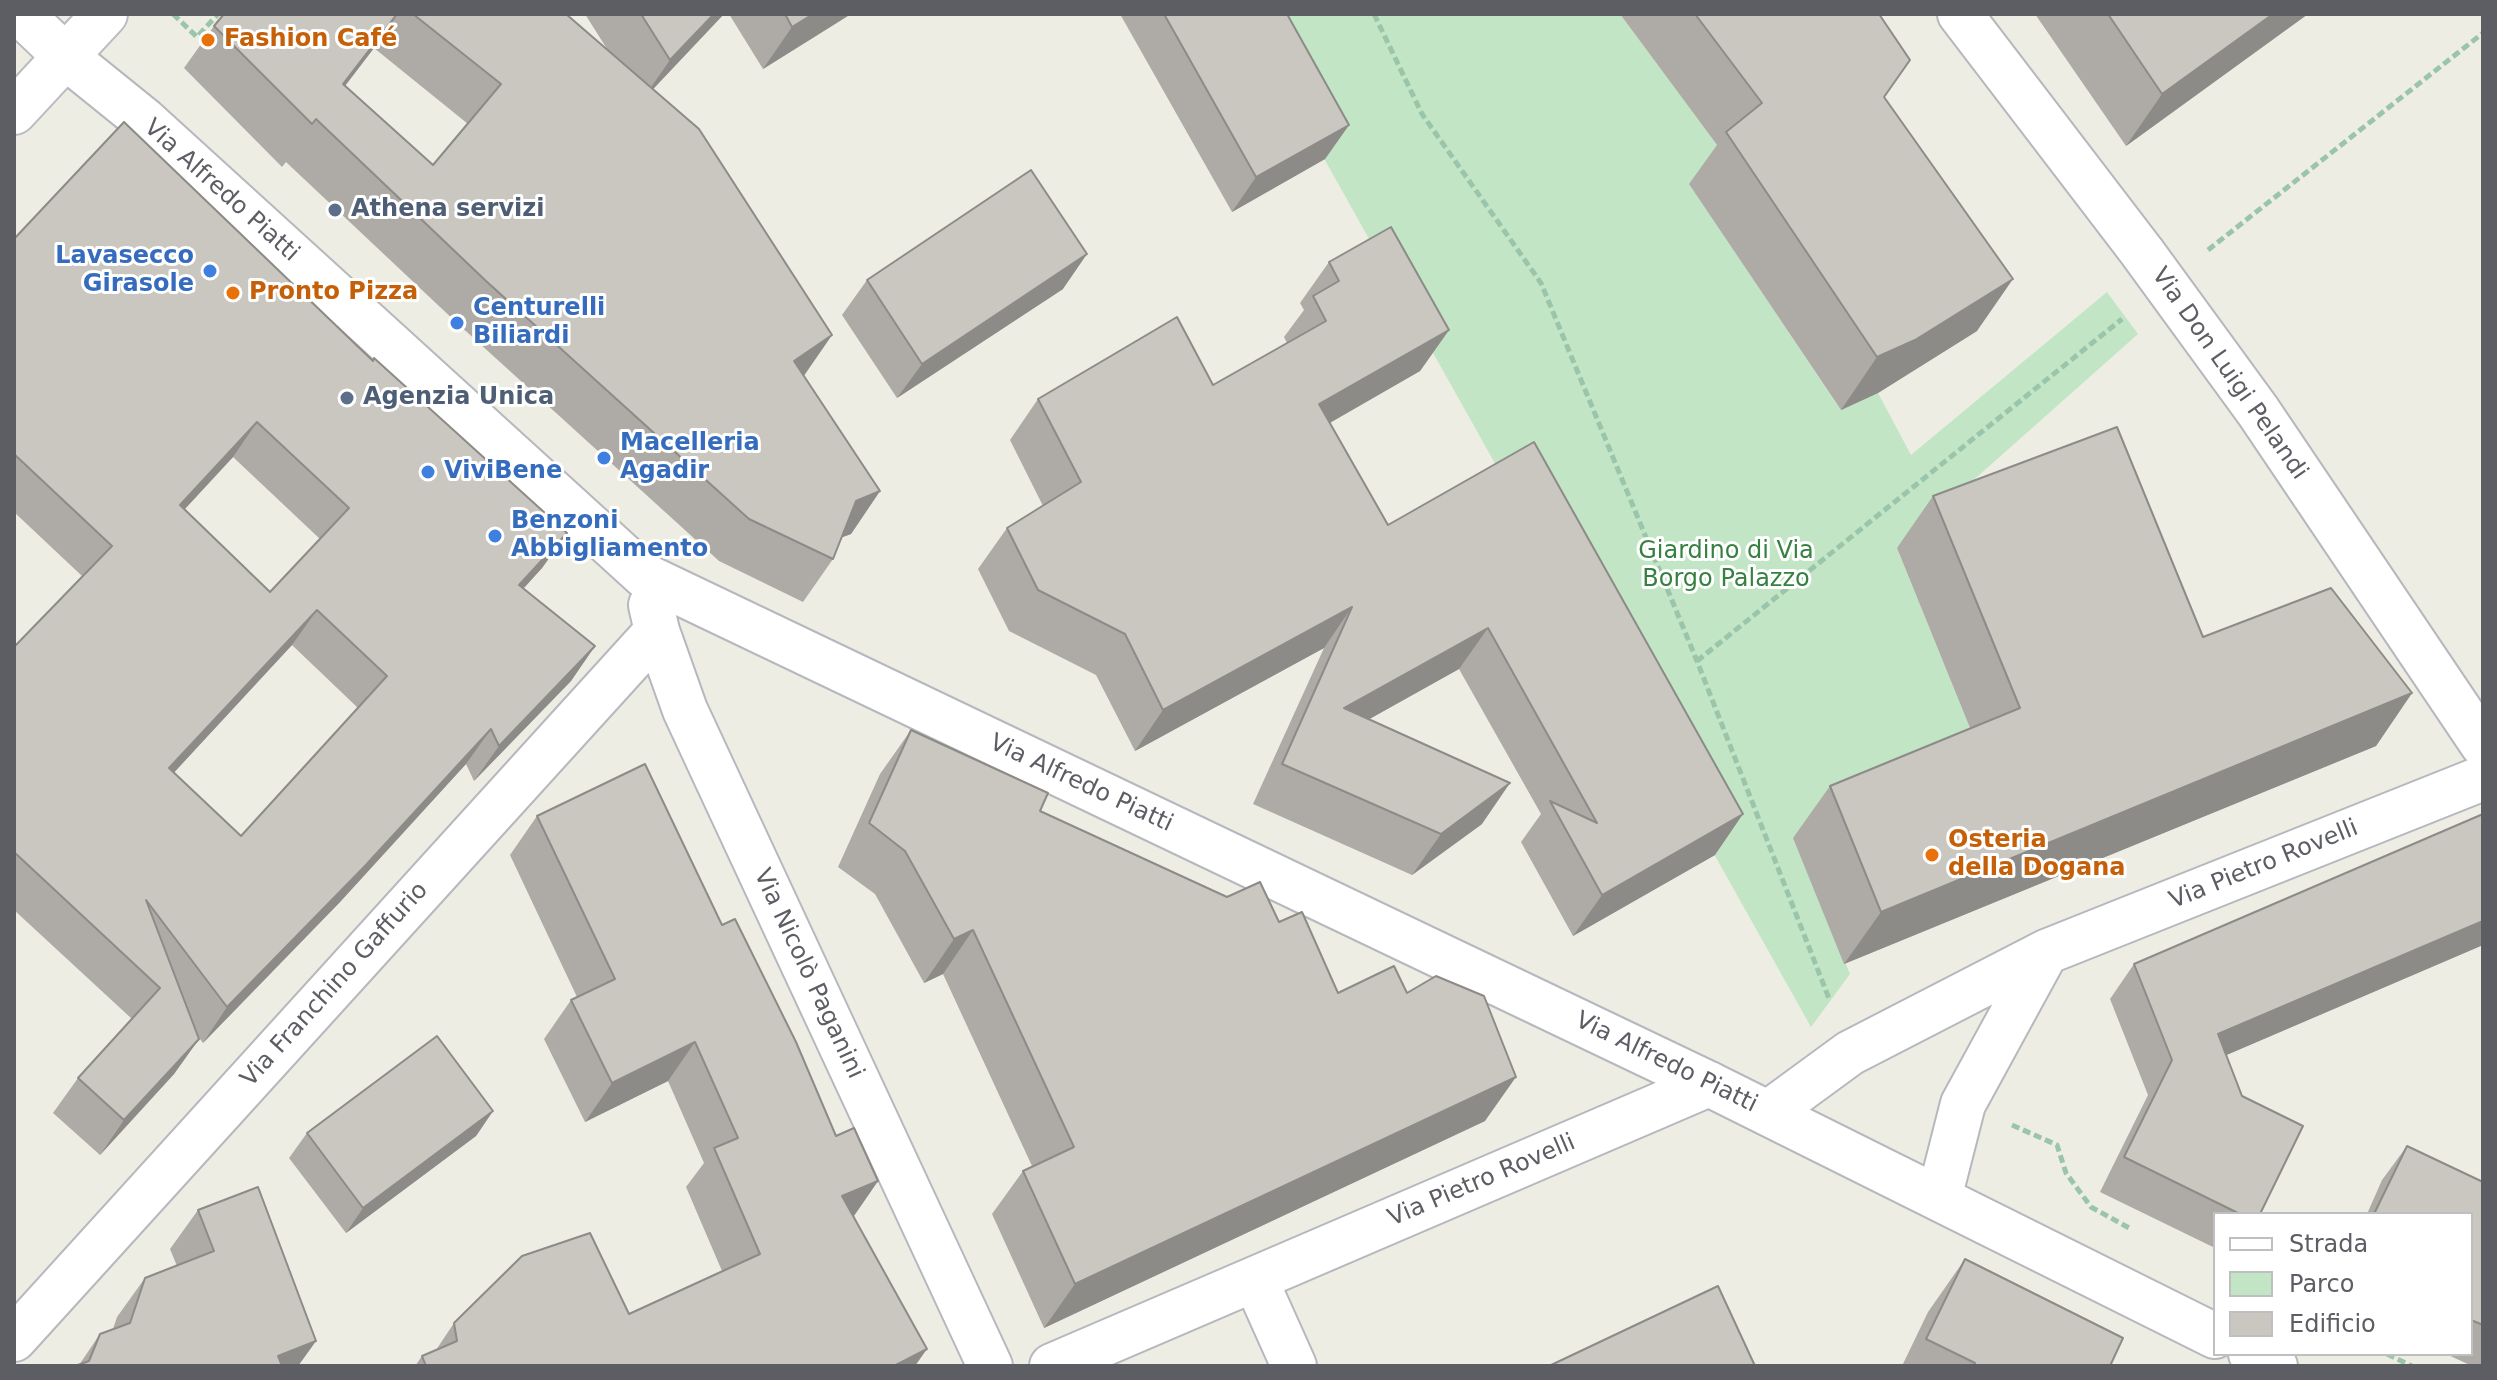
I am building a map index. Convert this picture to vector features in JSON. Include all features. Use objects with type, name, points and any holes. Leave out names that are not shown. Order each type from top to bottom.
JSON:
[{"type":"street","name":"Via Alfredo Piatti","points":[[21,14],[66,57],[144,120],[645,576],[1709,1084],[2213,1335]]},
{"type":"street","points":[[14,112],[105,14]]},
{"type":"street","name":"Via Don Luigi Pelandi","points":[[1960,14],[2258,411],[2483,745]]},
{"type":"street","name":"Via Nicolò Paganini","points":[[645,576],[657,631],[685,710],[990,1366]]},
{"type":"street","name":"Via Franchino Gaffurio","points":[[14,1339],[657,631]]},
{"type":"street","name":"Via Pietro Rovelli","points":[[1768,1113],[1850,1053],[2046,952],[2483,778]]},
{"type":"street","points":[[1939,1198],[1963,1104],[2046,952]]},
{"type":"street","name":"Via Pietro Rovelli","points":[[1052,1366],[1709,1084]]},
{"type":"street","points":[[1255,1279],[1294,1366]]},
{"type":"street","points":[[2255,1356],[2275,1366]]},
{"type":"path","points":[[173,14],[197,37],[218,14]]},
{"type":"path","points":[[1374,14],[1422,114],[1541,283],[1697,661],[1850,1053]]},
{"type":"path","points":[[1697,661],[2164,284],[2483,33]]},
{"type":"path","points":[[1963,1104],[2057,1145],[2066,1173],[2091,1207],[2143,1235]]},
{"type":"path","points":[[2391,1356],[2412,1366]]},
{"type":"green space","name":"Giardino di Via Borgo Palazzo","points":[[1243,14],[1620,14],[1725,156],[1690,185],[1840,409],[1878,393],[1911,455],[2107,292],[2138,334],[1897,548],[1983,760],[1794,840],[1850,974],[1811,1027]]},
{"type":"building","points":[[224,14],[397,14],[343,84],[433,165],[501,84],[413,14],[566,14],[699,129],[832,335],[794,361],[880,491],[856,501],[833,559],[749,519],[486,281],[316,119],[312,124],[214,26]]},
{"type":"building","points":[[641,14],[714,14],[670,60]]},
{"type":"building","points":[[785,14],[813,14],[792,27]]},
{"type":"building","points":[[1164,14],[1287,14],[1349,125],[1256,177]]},
{"type":"building","points":[[1695,14],[1879,14],[1910,60],[1884,97],[2013,279],[1915,340],[1877,357],[1726,132],[1762,103]]},
{"type":"building","points":[[2108,14],[2273,14],[2162,94]]},
{"type":"building","points":[[124,122],[373,361],[374,358],[567,533],[519,585],[595,646],[499,746],[491,729],[364,867],[227,1007],[146,900],[199,1039],[124,1120],[78,1078],[160,988],[14,852],[14,647],[112,546],[14,454],[14,239]],"holes":[[[257,422],[349,508],[270,592],[180,505]],[[317,610],[387,676],[241,836],[169,768]]]},
{"type":"building","points":[[1031,170],[1087,254],[922,364],[867,280]]},
{"type":"building","points":[[1391,227],[1449,330],[1319,404],[1388,525],[1534,442],[1743,814],[1602,895],[1550,801],[1597,823],[1488,628],[1344,708],[1510,783],[1441,834],[1282,764],[1352,607],[1163,710],[1125,634],[1038,590],[1007,528],[1081,482],[1038,399],[1177,317],[1213,385],[1326,321],[1313,296],[1339,281],[1329,262]]},
{"type":"building","points":[[2117,427],[2203,637],[2331,588],[2412,693],[1881,912],[1830,786],[2020,708],[1933,496]]},
{"type":"building","points":[[911,730],[1048,793],[1040,811],[1227,897],[1260,882],[1279,922],[1302,912],[1338,993],[1394,966],[1407,993],[1436,976],[1484,996],[1516,1077],[1075,1284],[1023,1171],[1074,1147],[973,930],[954,939],[905,851],[869,823]]},
{"type":"building","points":[[645,764],[722,925],[735,919],[796,1042],[836,1136],[854,1128],[878,1181],[842,1196],[927,1349],[894,1366],[426,1366],[422,1356],[457,1341],[454,1323],[522,1256],[590,1233],[629,1314],[760,1254],[714,1148],[738,1138],[695,1042],[612,1083],[571,1000],[615,979],[537,816]]},
{"type":"building","points":[[2483,814],[2483,921],[2218,1034],[2242,1096],[2303,1126],[2261,1212],[2236,1212],[2124,1157],[2172,1060],[2134,964]]},
{"type":"building","points":[[437,1036],[493,1111],[363,1208],[307,1133]]},
{"type":"building","points":[[2407,1146],[2483,1182],[2483,1325],[2473,1321],[2473,1212],[2375,1212]]},
{"type":"building","points":[[258,1187],[316,1341],[278,1356],[282,1366],[75,1366],[89,1361],[100,1334],[130,1323],[145,1278],[214,1251],[198,1210]]},
{"type":"building","points":[[1965,1259],[2123,1338],[2110,1366],[1974,1366],[1975,1363],[1926,1339]]},
{"type":"building","points":[[1718,1286],[1755,1366],[1549,1366]]},
{"type":"place","name":"Fashion Café","points":[[208,40]]},
{"type":"place","name":"Athena servizi","points":[[335,210]]},
{"type":"place","name":"Lavasecco Girasole","points":[[210,271]]},
{"type":"place","name":"Pronto Pizza","points":[[233,293]]},
{"type":"place","name":"Centurelli Biliardi","points":[[457,323]]},
{"type":"place","name":"Agenzia Unica","points":[[347,398]]},
{"type":"place","name":"Macelleria Agadir","points":[[604,458]]},
{"type":"place","name":"ViviBene","points":[[428,472]]},
{"type":"place","name":"Benzoni Abbigliamento","points":[[495,536]]},
{"type":"place","name":"Osteria della Dogana","points":[[1932,855]]}]
